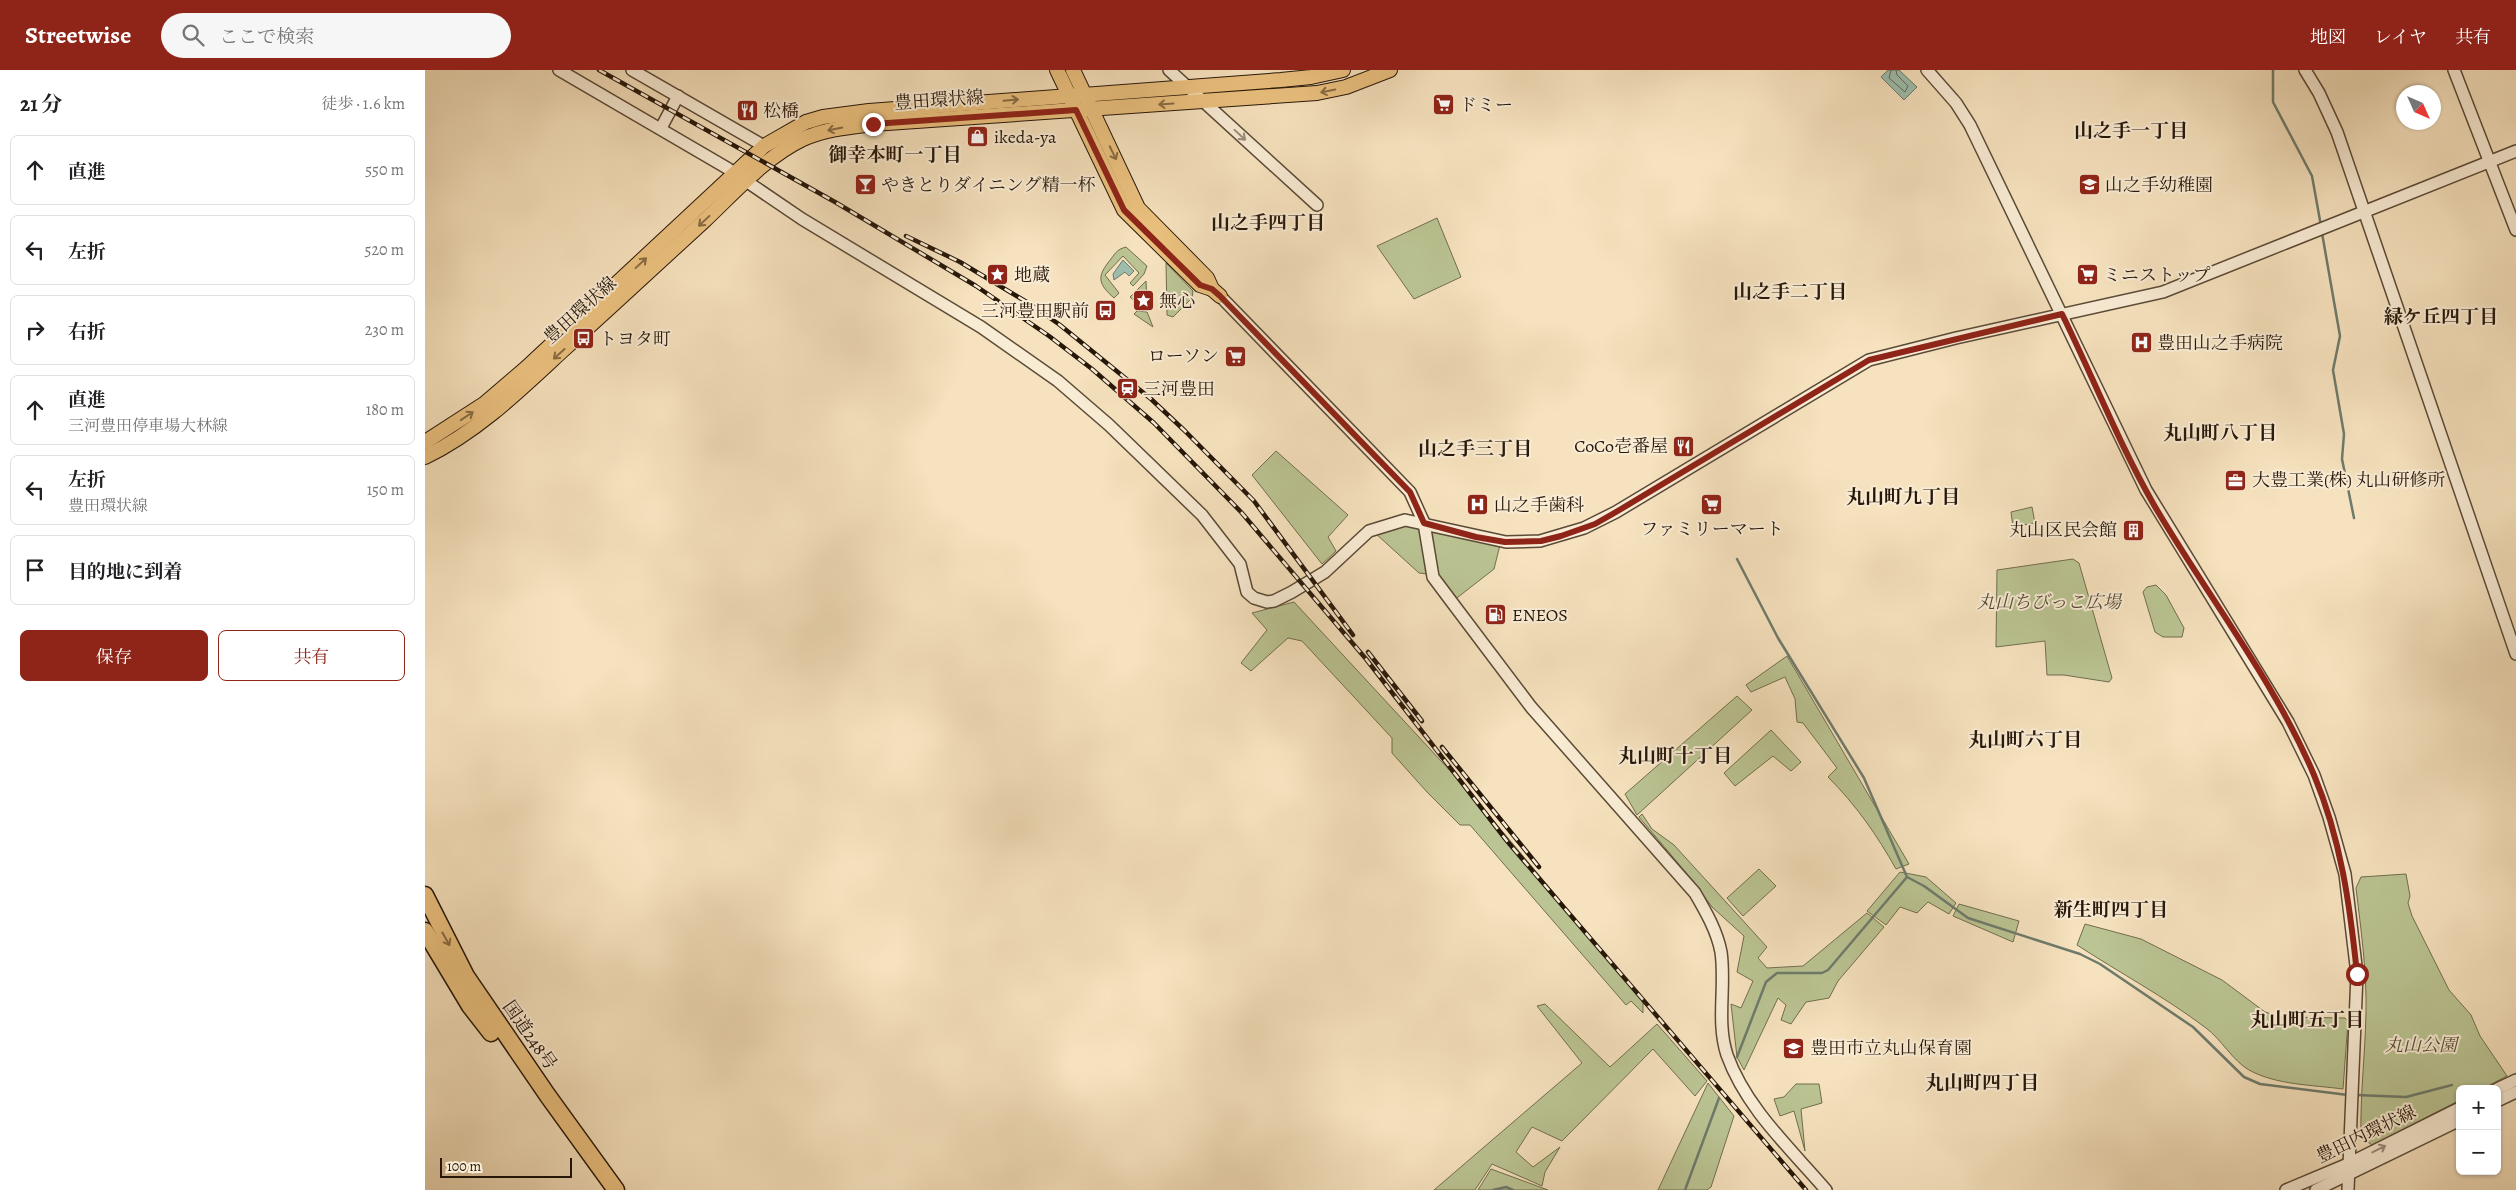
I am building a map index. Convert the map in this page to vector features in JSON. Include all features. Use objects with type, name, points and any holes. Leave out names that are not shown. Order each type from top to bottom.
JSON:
[{"type":"highway","name":"国道248号","points":[[425,895],[470,983],[616,1190]]},
{"type":"highway","name":"国道248号","points":[[425,931],[470,1006],[602,1190]]},
{"type":"main road","points":[[1057,70],[1124,210],[1200,285],[1216,292]]},
{"type":"main road","points":[[1073,70],[1138,208],[1207,278],[1216,292]]},
{"type":"main road","name":"豊田環状線","points":[[425,457],[472,430],[534,377],[742,177],[765,146],[784,133],[823,117],[869,111],[1068,94],[1311,77],[1343,70]]},
{"type":"main road","name":"豊田環状線","points":[[425,442],[452,426],[491,398],[742,177],[785,149],[813,135],[836,128],[1317,93],[1346,86],[1390,70]]},
{"type":"street","points":[[559,70],[742,177],[802,219],[981,327],[1080,399],[1201,515],[1240,564],[1247,592],[1254,598],[1267,602],[1292,592],[1325,572],[1369,531],[1405,520],[1505,542],[1541,541],[1561,536],[1609,516],[1869,360],[2163,292],[2516,151]]},
{"type":"street","points":[[632,70],[765,146]]},
{"type":"street","points":[[1169,70],[1317,205]]},
{"type":"street","points":[[1927,70],[1956,103],[1970,125],[2155,505],[2288,722],[2314,775],[2329,817],[2345,874],[2357,974],[2347,1190]]},
{"type":"street","points":[[2305,70],[2328,112],[2516,654]]},
{"type":"street","points":[[2453,70],[2516,230]]},
{"type":"street","points":[[661,128],[678,96]]},
{"type":"street","points":[[1216,292],[1410,492],[1424,523],[1433,577],[1531,707],[1695,893],[1713,924],[1721,953],[1721,1014],[1727,1054],[1745,1095],[1826,1190]]},
{"type":"street","points":[[2501,1087],[2516,1080]]},
{"type":"street","points":[[2501,1099],[2516,1092]]},
{"type":"street","name":"豊田内環状線","points":[[2316,1190],[2348,1170],[2456,1110]]},
{"type":"street","name":"豊田内環状線","points":[[2286,1190],[2348,1170],[2456,1122]]},
{"type":"green space","points":[[1437,218],[1461,277],[1414,299],[1377,246]]},
{"type":"green space","points":[[1126,247],[1147,266],[1144,274],[1133,286],[1130,283],[1139,273],[1123,256],[1105,275],[1119,293],[1114,298],[1104,288],[1101,275],[1106,265],[1116,253]]},
{"type":"green space","points":[[1166,263],[1193,291],[1192,298],[1173,317],[1167,315]]},
{"type":"green space","points":[[1146,281],[1147,304],[1139,305],[1130,297]]},
{"type":"green space","points":[[1137,311],[1147,312],[1153,327],[1134,314]]},
{"type":"green space","points":[[1276,451],[1348,515],[1328,537],[1336,551],[1322,564],[1252,475]]},
{"type":"green space","points":[[2032,507],[2035,523],[2013,527],[2011,512]]},
{"type":"green space","points":[[1404,525],[1500,545],[1494,569],[1453,601],[1436,575],[1419,573],[1375,533]]},
{"type":"green space","name":"丸山ちびっこ広場","points":[[2073,559],[2079,563],[2112,678],[2109,682],[2064,675],[2047,675],[2045,641],[1996,647],[1997,570]]},
{"type":"green space","points":[[2156,585],[2166,595],[2184,628],[2182,637],[2163,637],[2155,632],[2143,592],[2147,587]]},
{"type":"green space","points":[[1294,602],[1466,788],[1643,999],[1643,1013],[1631,1001],[1626,1005],[1470,825],[1460,825],[1427,792],[1392,753],[1392,738],[1302,641],[1288,638],[1251,671],[1241,663],[1267,630],[1252,613]]},
{"type":"green space","points":[[1787,656],[1909,864],[1896,869],[1881,844],[1848,798],[1828,777],[1837,768],[1803,723],[1797,722],[1795,699],[1785,677],[1751,692],[1746,685]]},
{"type":"green space","points":[[1737,696],[1752,710],[1637,815],[1625,794]]},
{"type":"green space","points":[[1771,730],[1801,762],[1791,771],[1773,756],[1735,786],[1724,773]]},
{"type":"green space","points":[[1642,814],[1652,829],[1674,845],[1767,947],[1758,958],[1767,968],[1803,966],[1867,913],[1884,927],[1838,981],[1829,998],[1806,1002],[1791,1024],[1781,1020],[1786,1005],[1778,998],[1744,1070],[1737,1057],[1731,1004],[1741,1008],[1753,981],[1737,972],[1744,936],[1712,907],[1694,882],[1639,817]]},
{"type":"green space","points":[[1759,869],[1776,886],[1743,916],[1727,898]]},
{"type":"green space","points":[[1900,872],[1926,877],[1956,903],[1949,914],[1928,902],[1917,913],[1900,907],[1886,925],[1867,911]]},
{"type":"green space","name":"丸山公園","points":[[2406,874],[2410,896],[2408,903],[2412,916],[2449,990],[2471,1015],[2480,1036],[2507,1076],[2490,1085],[2456,1085],[2456,1102],[2372,1145],[2361,1137],[2366,983],[2356,888],[2361,877]]},
{"type":"green space","points":[[1959,904],[2019,921],[2013,942],[1953,916]]},
{"type":"green space","name":"丸山公園","points":[[2085,924],[2141,939],[2222,980],[2265,1012],[2281,1017],[2345,1018],[2348,1021],[2343,1089],[2283,1082],[2249,1070],[2211,1033],[2190,1017],[2159,995],[2077,945]]},
{"type":"green space","points":[[1545,1004],[1610,1067],[1657,1024],[1707,1081],[1695,1096],[1653,1049],[1562,1141],[1532,1127],[1516,1152],[1533,1167],[1560,1147],[1545,1172],[1542,1186],[1492,1164],[1475,1190],[1434,1190],[1582,1063],[1537,1006]]},
{"type":"green space","points":[[1708,1083],[1734,1116],[1711,1187],[1707,1190],[1658,1190]]},
{"type":"green space","points":[[1796,1084],[1819,1084],[1822,1103],[1801,1109],[1805,1151],[1794,1111],[1780,1116],[1774,1099],[1784,1097]]},
{"type":"green space","points":[[1491,1169],[1548,1190],[1478,1190]]},
{"type":"water","points":[[1888,70],[1899,70],[1917,87],[1904,100],[1881,77]]},
{"type":"water","points":[[1123,260],[1134,271],[1129,276],[1125,272],[1114,280],[1113,274]]},
{"type":"waterway","points":[[2273,70],[2273,102],[2312,176],[2321,226]]},
{"type":"waterway","points":[[2322,233],[2340,336],[2333,370],[2344,434],[2342,459],[2354,518]]},
{"type":"waterway","points":[[1737,559],[1778,638],[1864,778],[1907,877],[1924,886],[1968,918],[2080,954],[2100,964],[2193,1027],[2244,1077],[2260,1084],[2348,1095]]},
{"type":"waterway","points":[[1737,1057],[1766,982],[1777,973],[1822,973],[1828,970],[1907,877]]},
{"type":"waterway","points":[[2356,1095],[2406,1097],[2452,1085]]},
{"type":"waterway","points":[[1685,1190],[1719,1098]]},
{"type":"waterway","points":[[1493,1190],[1506,1187],[1513,1190]]},
{"type":"railway","points":[[599,70],[835,202],[976,286],[1049,336],[1092,369],[1154,423],[1241,512],[1366,659],[1507,841],[1806,1190]]},
{"type":"railway","points":[[906,236],[960,262],[1030,304],[1060,325],[1151,399],[1254,501],[1353,635]]},
{"type":"railway","points":[[1368,652],[1422,721]]},
{"type":"railway","points":[[1442,747],[1539,867]]},
{"type":"place","name":"ドミー","points":[[1443,105]]},
{"type":"place","name":"松橋","points":[[747,111]]},
{"type":"place","name":"ikeda-ya","points":[[978,137]]},
{"type":"place","name":"やきとりダイニング精一杯","points":[[865,185]]},
{"type":"place","name":"山之手幼稚園","points":[[2089,185]]},
{"type":"place","name":"地蔵","points":[[998,275]]},
{"type":"place","name":"ミニストップ","points":[[2087,275]]},
{"type":"place","name":"無心","points":[[1143,301]]},
{"type":"place","name":"三河豊田駅前","points":[[1105,311]]},
{"type":"place","name":"トヨタ町","points":[[583,339]]},
{"type":"place","name":"豊田山之手病院","points":[[2141,343]]},
{"type":"place","name":"ローソン","points":[[1235,356]]},
{"type":"place","name":"三河豊田","points":[[1127,389]]},
{"type":"place","name":"CoCo壱番屋","points":[[1684,446]]},
{"type":"place","name":"大豊工業(株) 丸山研修所","points":[[2236,480]]},
{"type":"place","name":"ファミリーマート","points":[[1712,504]]},
{"type":"place","name":"山之手歯科","points":[[1478,505]]},
{"type":"place","name":"丸山区民会館","points":[[2133,530]]},
{"type":"place","name":"ENEOS","points":[[1496,615]]},
{"type":"place","name":"豊田市立丸山保育園","points":[[1794,1048]]},
{"type":"district","name":"山之手一丁目","points":[[2131,130]]},
{"type":"district","name":"御幸本町一丁目","points":[[895,154]]},
{"type":"district","name":"山之手四丁目","points":[[1268,222]]},
{"type":"district","name":"山之手二丁目","points":[[1790,291]]},
{"type":"district","name":"緑ケ丘四丁目","points":[[2441,316]]},
{"type":"district","name":"丸山町八丁目","points":[[2220,432]]},
{"type":"district","name":"山之手三丁目","points":[[1475,448]]},
{"type":"district","name":"丸山町九丁目","points":[[1903,496]]},
{"type":"district","name":"丸山町六丁目","points":[[2025,739]]},
{"type":"district","name":"丸山町十丁目","points":[[1675,755]]},
{"type":"district","name":"新生町四丁目","points":[[2111,909]]},
{"type":"district","name":"丸山町五丁目","points":[[2307,1019]]},
{"type":"district","name":"丸山町四丁目","points":[[1982,1082]]},
{"type":"route","points":[[873,124],[1076,110],[1124,210],[1200,285],[1212,289],[1220,296],[1410,492],[1424,523],[1476,537],[1505,542],[1541,541],[1595,524],[1869,360],[2062,314],[2155,505],[2288,722],[2314,775],[2329,817],[2345,874],[2357,974]]}]
